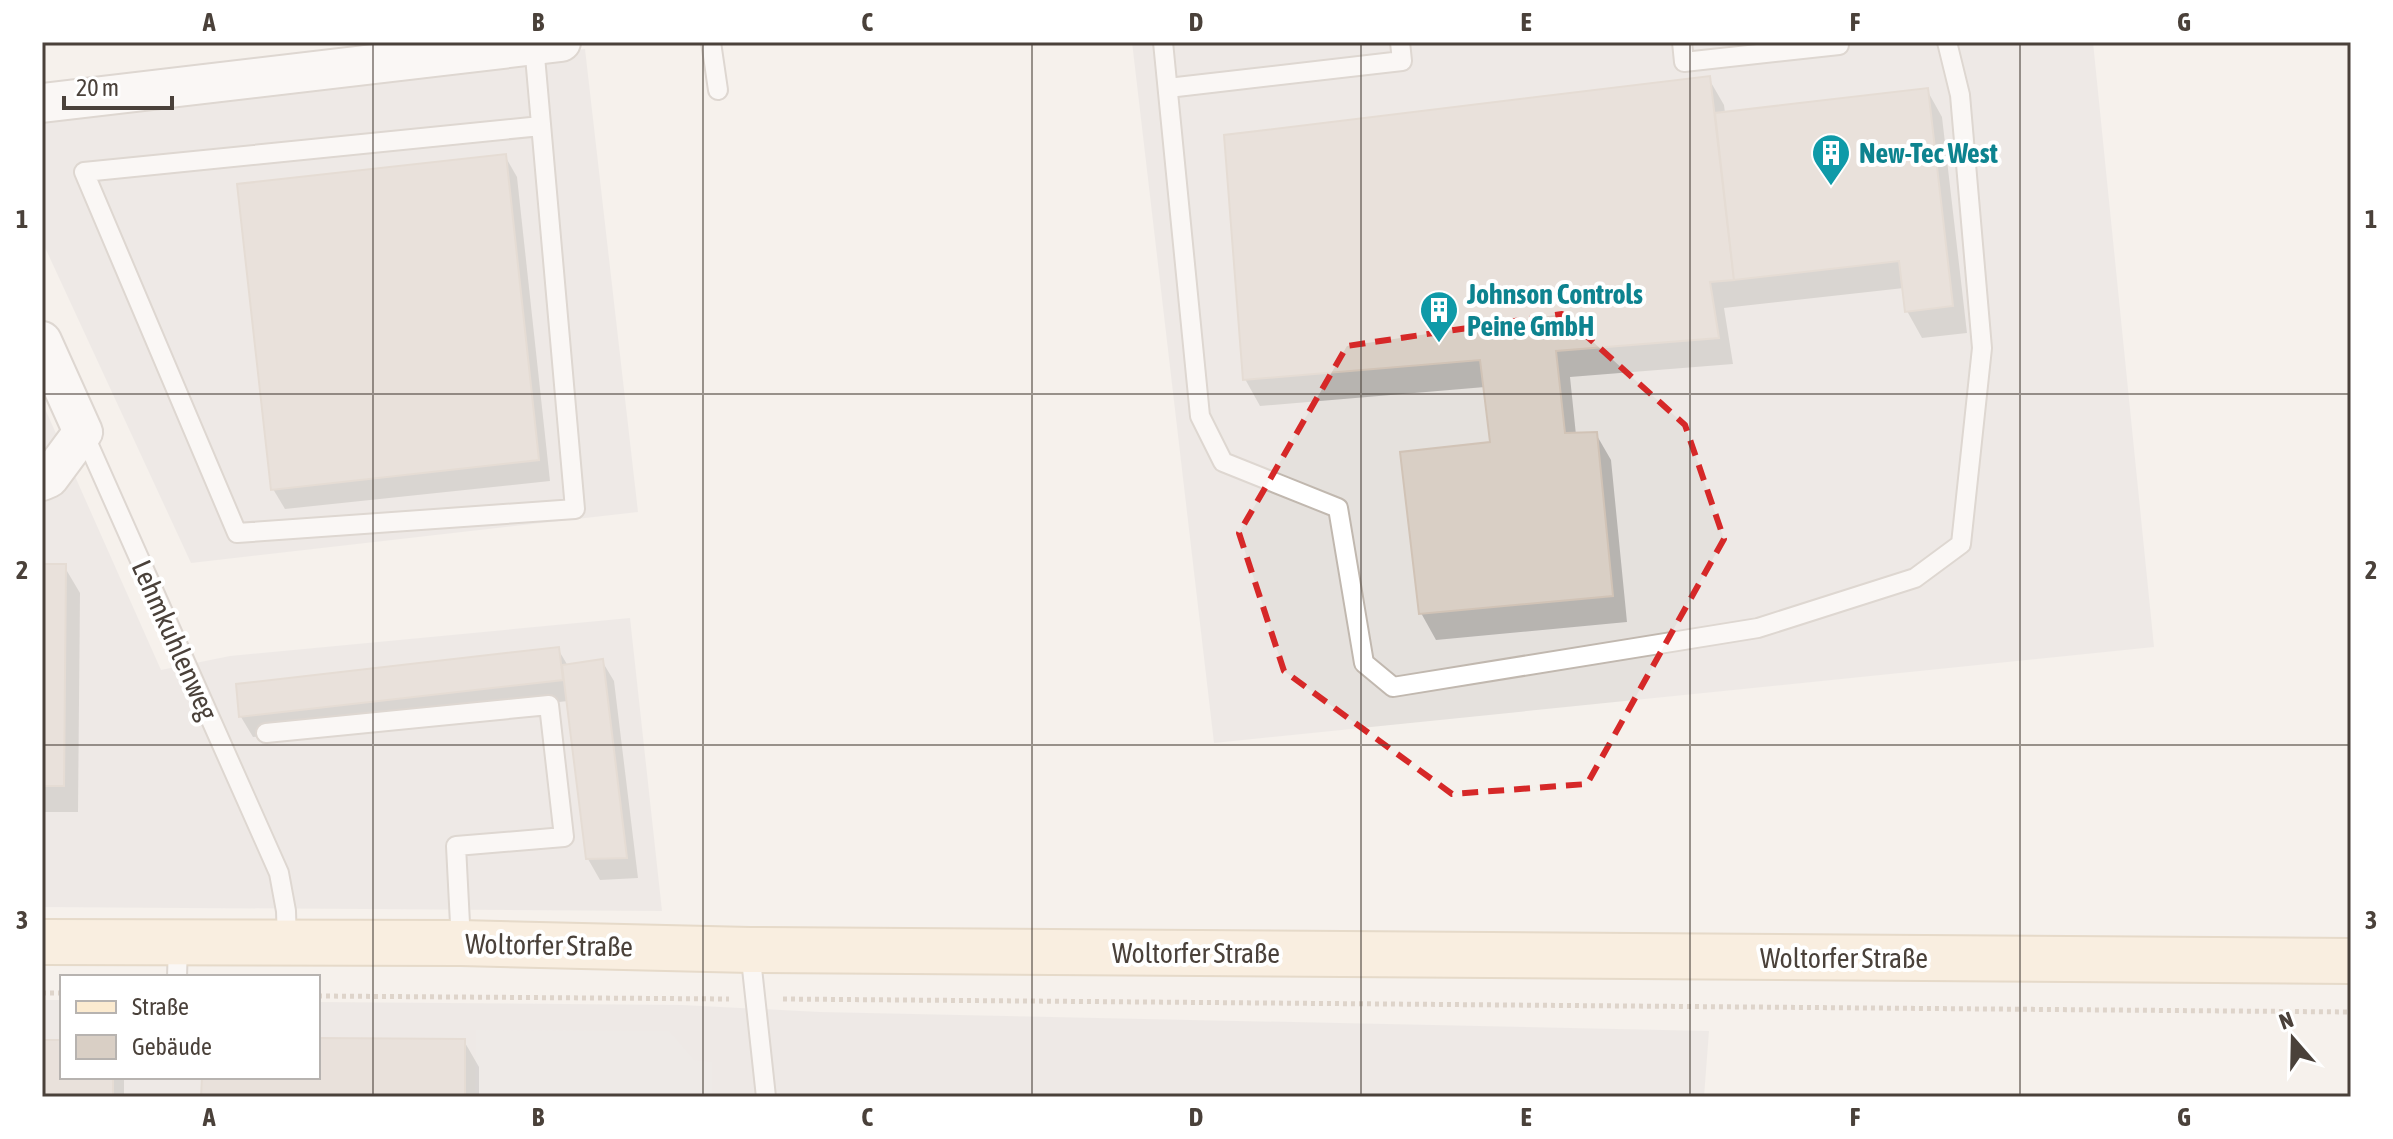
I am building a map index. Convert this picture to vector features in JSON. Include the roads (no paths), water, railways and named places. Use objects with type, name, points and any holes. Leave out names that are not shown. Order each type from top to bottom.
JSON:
[{"type":"main road","name":"Woltorfer Straße","points":[[42,942],[178,960],[287,944],[461,943],[750,950],[2351,961]]},
{"type":"street","points":[[42,103],[548,44]]},
{"type":"street","name":"Lehmkuhlenweg","points":[[42,341],[83,432]]},
{"type":"street","points":[[42,481],[49,478],[83,432]]},
{"type":"lane","points":[[711,42],[718,90]]},
{"type":"lane","points":[[1163,42],[1200,416],[1223,462],[1338,508],[1364,663],[1393,687],[1758,628],[1915,578],[1961,544],[1982,348],[1960,95],[1947,42]]},
{"type":"lane","points":[[1168,88],[1402,61],[1400,42]]},
{"type":"lane","points":[[1682,42],[1684,62],[1839,45]]},
{"type":"lane","points":[[541,126],[84,172],[237,533],[575,509],[541,126],[548,44]]},
{"type":"lane","name":"Lehmkuhlenweg","points":[[83,432],[279,873],[286,911],[287,944]]},
{"type":"lane","points":[[266,733],[549,705],[564,837],[456,846],[461,943]]},
{"type":"lane","points":[[750,950],[766,1097]]},
{"type":"place","name":"New-Tec West","points":[[1831,187]]},
{"type":"place","name":"Johnson Controls Peine GmbH","points":[[1439,344]]}]
